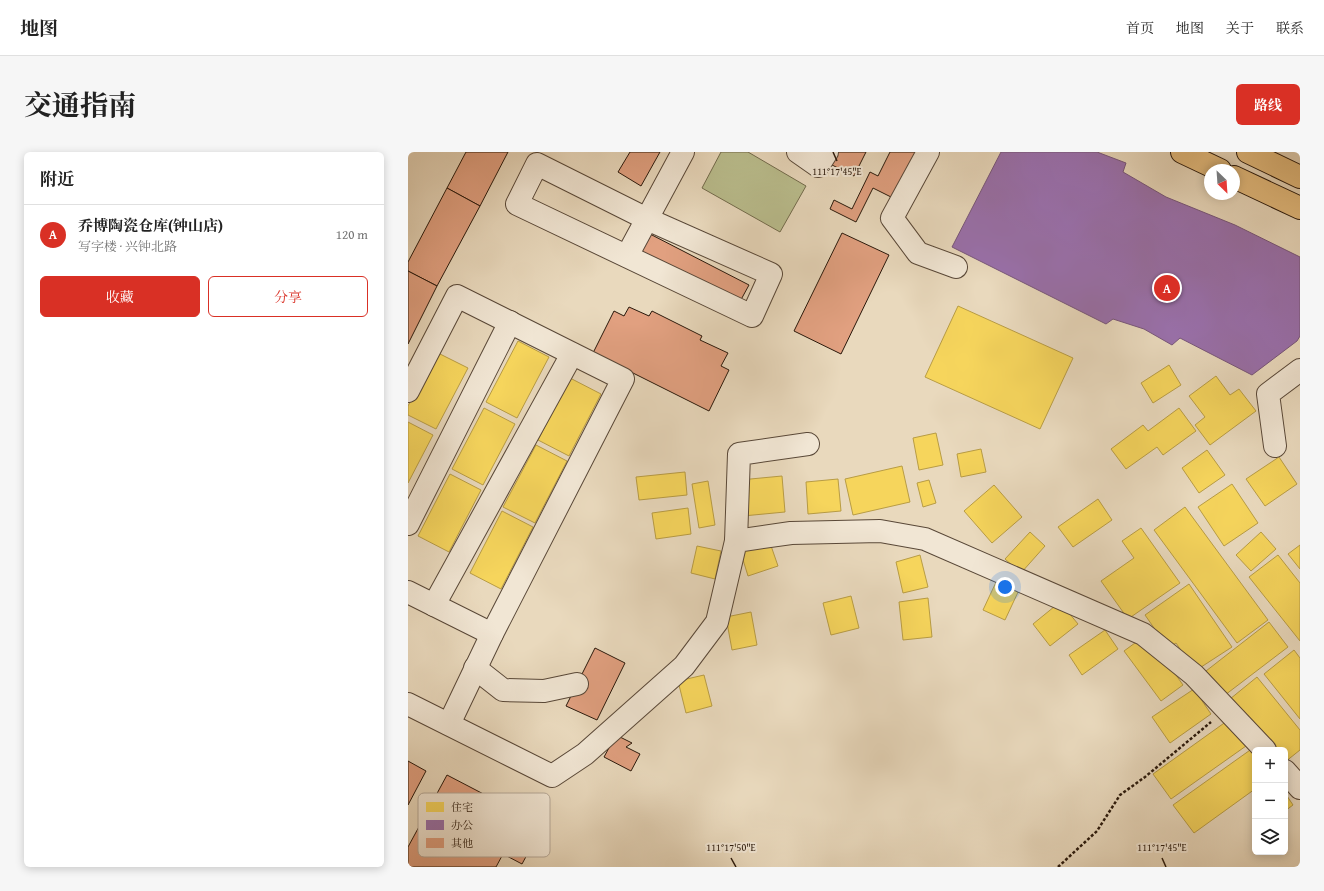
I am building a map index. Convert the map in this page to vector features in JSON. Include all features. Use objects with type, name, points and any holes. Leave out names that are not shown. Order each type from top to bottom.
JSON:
[{"type":"main road","points":[[1182,152],[1207,164]]},
{"type":"main road","points":[[1248,152],[1300,177]]},
{"type":"main road","points":[[1240,180],[1300,208]]},
{"type":"street","points":[[627,256],[683,152]]},
{"type":"street","points":[[798,152],[818,166],[827,152]]},
{"type":"street","points":[[928,152],[892,218],[918,253],[956,267]]},
{"type":"street","points":[[537,164],[647,219],[771,274],[752,316],[627,256],[517,204],[537,164]]},
{"type":"street","points":[[408,391],[456,296],[623,379],[492,634],[449,724]]},
{"type":"street","points":[[408,524],[510,322]]},
{"type":"street","points":[[434,605],[572,354]]},
{"type":"street","points":[[1275,446],[1268,394],[1300,370]]},
{"type":"street","points":[[408,704],[552,776],[585,754],[684,666],[717,622],[736,541],[739,454],[808,444]]},
{"type":"street","points":[[736,541],[791,533],[880,532],[925,539],[1143,634],[1194,675],[1262,747]]},
{"type":"street","points":[[408,592],[492,634]]},
{"type":"street","points":[[475,668],[503,690],[544,691],[577,684]]},
{"type":"street","points":[[1288,775],[1300,788]]},
{"type":"path","points":[[1058,867],[1096,831],[1120,795],[1145,777],[1226,709]]},
{"type":"green space","points":[[721,152],[748,152],[806,186],[780,232],[702,188]]},
{"type":"building: 住宅","points":[[958,306],[1073,358],[1040,429],[925,377]]},
{"type":"building: 住宅","points":[[518,341],[549,357],[517,418],[486,402]]},
{"type":"building: 住宅","points":[[436,352],[468,368],[436,429],[408,415],[408,406]]},
{"type":"building: 住宅","points":[[1169,365],[1181,385],[1153,403],[1141,383]]},
{"type":"building: 住宅","points":[[1216,376],[1230,395],[1239,389],[1256,411],[1210,445],[1195,425],[1205,417],[1189,396]]},
{"type":"building: 住宅","points":[[570,378],[601,394],[569,456],[538,440]]},
{"type":"building: 住宅","points":[[484,408],[515,424],[483,485],[452,469]]},
{"type":"building: 住宅","points":[[1179,408],[1196,431],[1163,455],[1157,447],[1126,469],[1111,449],[1143,425],[1148,431]]},
{"type":"building: 住宅","points":[[408,422],[433,435],[408,483]]},
{"type":"building: 住宅","points":[[936,433],[943,465],[919,470],[913,438]]},
{"type":"building: 住宅","points":[[536,445],[567,461],[535,523],[503,507]]},
{"type":"building: 住宅","points":[[981,449],[986,472],[961,477],[957,454]]},
{"type":"building: 住宅","points":[[1207,450],[1225,475],[1199,493],[1182,468]]},
{"type":"building: 住宅","points":[[1279,457],[1297,484],[1265,506],[1246,479]]},
{"type":"building: 住宅","points":[[902,466],[910,502],[853,515],[845,479]]},
{"type":"building: 住宅","points":[[685,472],[687,495],[639,500],[636,477]]},
{"type":"building: 住宅","points":[[450,474],[481,490],[449,552],[418,536]]},
{"type":"building: 住宅","points":[[782,476],[785,512],[743,516],[740,480]]},
{"type":"building: 住宅","points":[[838,479],[841,511],[808,514],[806,482]]},
{"type":"building: 住宅","points":[[929,480],[936,503],[923,507],[917,483]]},
{"type":"building: 住宅","points":[[708,481],[715,525],[699,528],[692,484]]},
{"type":"building: 住宅","points":[[1232,484],[1258,523],[1224,546],[1198,507]]},
{"type":"building: 住宅","points":[[994,485],[1022,517],[992,543],[964,511]]},
{"type":"building: 住宅","points":[[1098,499],[1112,520],[1073,547],[1058,527]]},
{"type":"building: 住宅","points":[[1185,507],[1268,620],[1237,643],[1154,530]]},
{"type":"building: 住宅","points":[[688,508],[691,534],[656,539],[652,513]]},
{"type":"building: 住宅","points":[[502,511],[533,527],[501,589],[470,573]]},
{"type":"building: 住宅","points":[[1141,528],[1180,583],[1128,619],[1101,581],[1134,558],[1122,541]]},
{"type":"building: 住宅","points":[[1030,532],[1045,546],[1021,573],[1005,559]]},
{"type":"building: 住宅","points":[[1261,532],[1276,549],[1251,571],[1236,555]]},
{"type":"building: 住宅","points":[[769,540],[778,566],[748,576],[740,550]]},
{"type":"building: 住宅","points":[[1300,545],[1300,569],[1288,554]]},
{"type":"building: 住宅","points":[[697,546],[721,551],[715,579],[691,573]]},
{"type":"building: 住宅","points":[[920,555],[928,587],[903,593],[896,562]]},
{"type":"building: 住宅","points":[[1278,555],[1300,583],[1300,641],[1249,577]]},
{"type":"building: 住宅","points":[[997,580],[1019,590],[1005,620],[983,610]]},
{"type":"building: 住宅","points":[[1189,584],[1232,647],[1195,671],[1176,643],[1168,648],[1145,615]]},
{"type":"building: 住宅","points":[[851,596],[859,628],[831,635],[823,603]]},
{"type":"building: 住宅","points":[[928,598],[932,637],[903,640],[899,602]]},
{"type":"building: 住宅","points":[[1060,602],[1078,624],[1050,646],[1033,624]]},
{"type":"building: 住宅","points":[[751,612],[757,645],[732,650],[726,617]]},
{"type":"building: 住宅","points":[[1269,622],[1288,647],[1225,695],[1206,671]]},
{"type":"building: 住宅","points":[[1105,630],[1118,649],[1082,675],[1069,655]]},
{"type":"building: 住宅","points":[[1139,640],[1149,653],[1171,668],[1183,685],[1161,701],[1124,651]]},
{"type":"building: 住宅","points":[[1294,650],[1300,658],[1300,719],[1264,674]]},
{"type":"building: 住宅","points":[[704,675],[712,706],[686,713],[678,681]]},
{"type":"building: 住宅","points":[[1257,677],[1300,730],[1300,750],[1288,760],[1288,747],[1269,747],[1230,699]]},
{"type":"building: 住宅","points":[[1194,689],[1211,714],[1170,743],[1152,717]]},
{"type":"building: 住宅","points":[[1227,721],[1246,746],[1171,799],[1153,774]]},
{"type":"building: 住宅","points":[[1252,749],[1252,791],[1194,833],[1173,805]]},
{"type":"building: 住宅","points":[[1288,798],[1293,805],[1288,809]]},
{"type":"building: 办公","points":[[1001,152],[1097,152],[1126,163],[1123,172],[1166,197],[1235,225],[1300,257],[1300,336],[1297,341],[1252,375],[1180,338],[1172,345],[1144,329],[1113,319],[1106,324],[952,247]]},
{"type":"building: 其他","points":[[466,152],[508,152],[480,206],[447,188]]},
{"type":"building: 其他","points":[[630,152],[660,152],[641,186],[618,172]]},
{"type":"building: 其他","points":[[834,152],[866,152],[854,176],[828,163]]},
{"type":"building: 其他","points":[[890,152],[921,152],[897,200],[873,188],[856,222],[830,209],[834,200],[852,209],[870,172],[878,176]]},
{"type":"building: 其他","points":[[447,188],[480,206],[437,286],[408,271],[408,262]]},
{"type":"building: 其他","points":[[842,233],[889,255],[841,354],[794,331]]},
{"type":"building: 其他","points":[[650,234],[749,285],[737,307],[638,257]]},
{"type":"building: 其他","points":[[408,271],[437,286],[408,344]]},
{"type":"building: 其他","points":[[629,307],[649,316],[652,311],[702,336],[700,340],[728,353],[721,366],[729,370],[709,411],[593,353],[614,311],[624,316]]},
{"type":"building: 其他","points":[[595,648],[625,663],[597,720],[566,706]]},
{"type":"building: 其他","points":[[616,735],[632,743],[626,747],[640,754],[631,771],[604,757]]},
{"type":"building: 其他","points":[[408,761],[426,771],[408,805]]},
{"type":"building: 其他","points":[[447,775],[482,793],[437,793]]},
{"type":"building: 其他","points":[[418,829],[418,857],[501,857],[496,867],[408,867],[408,847]]},
{"type":"building: 其他","points":[[509,857],[526,857],[522,864]]},
{"type":"place","name":"乔博陶瓷仓库(钟山店)","points":[[1167,288]]}]
